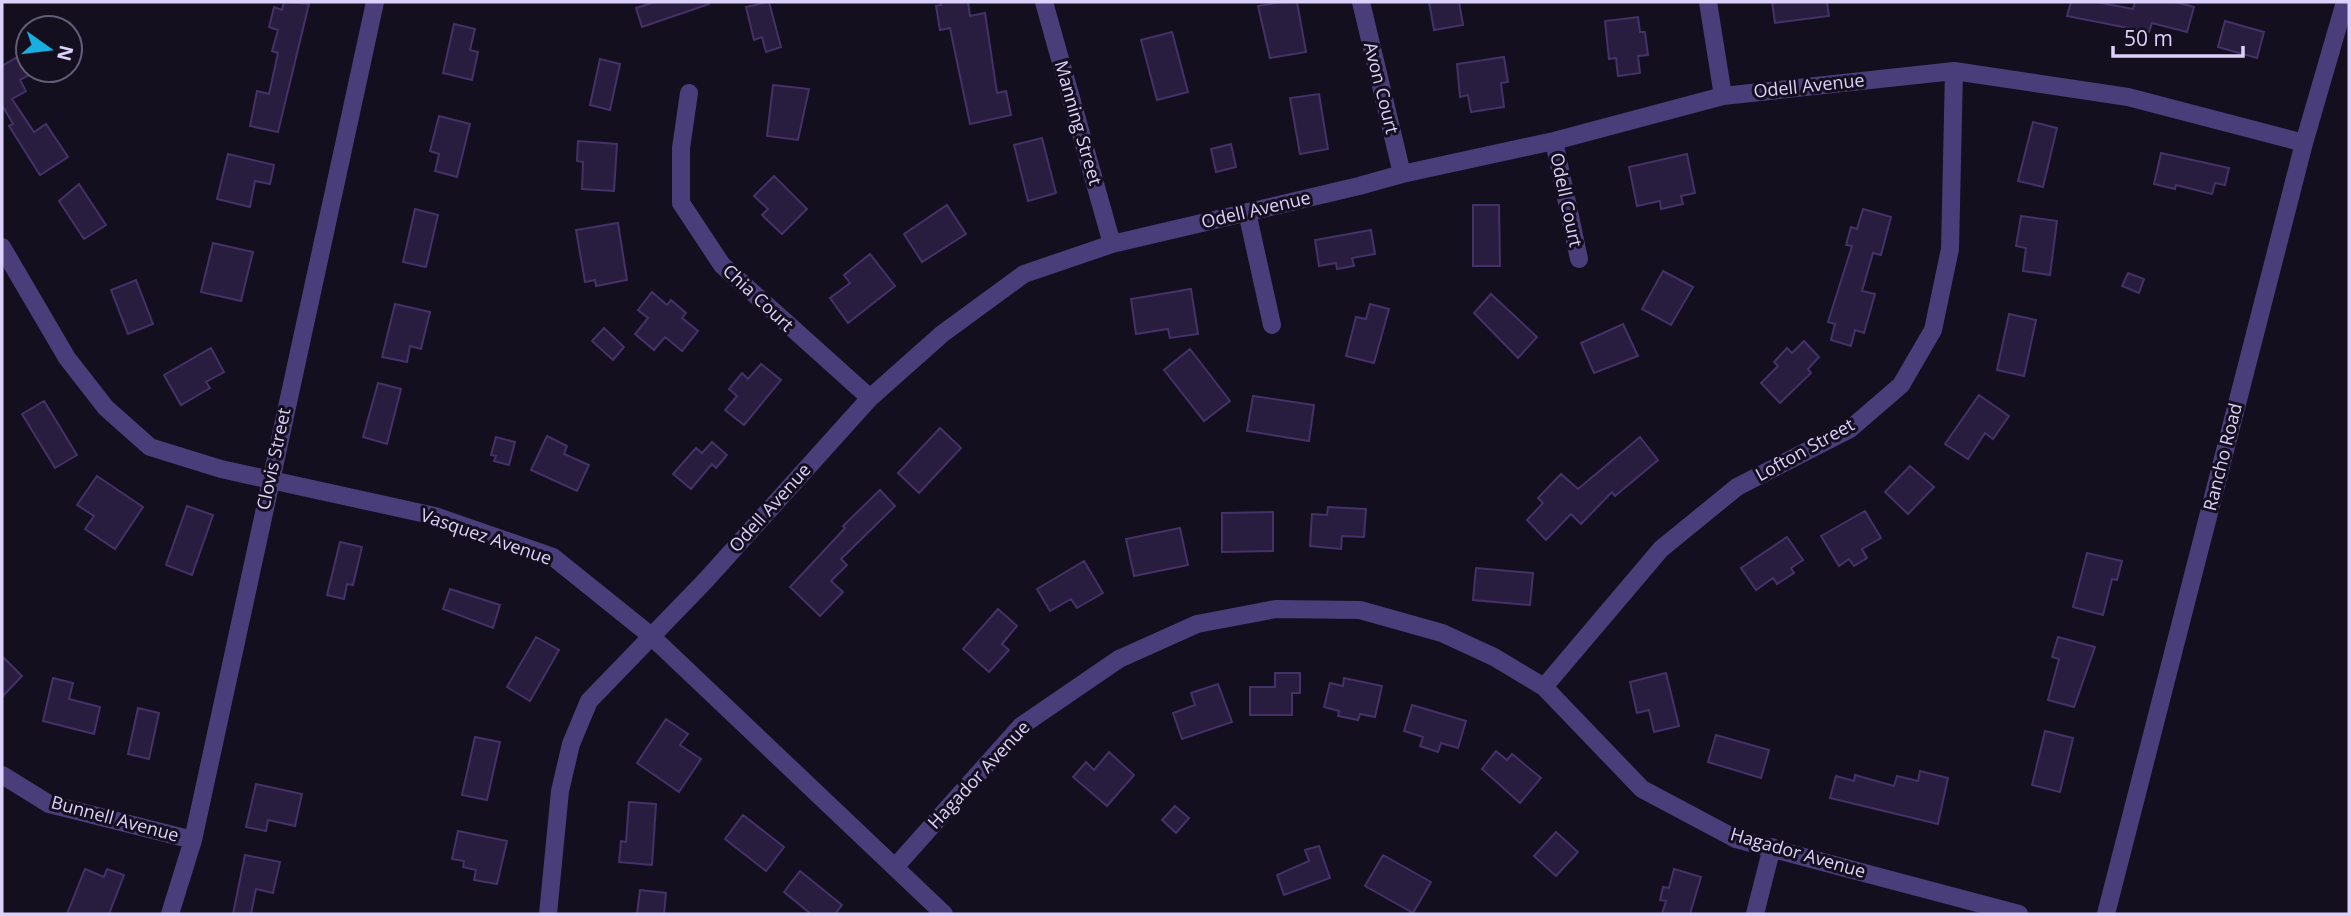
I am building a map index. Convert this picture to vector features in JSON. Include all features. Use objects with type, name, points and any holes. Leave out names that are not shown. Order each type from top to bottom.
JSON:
[{"type":"street","name":"Clovis Street","points":[[170,914],[193,840],[375,2]]},
{"type":"street","name":"Manning Street","points":[[1044,2],[1112,244]]},
{"type":"street","name":"Avon Court","points":[[1361,2],[1402,174]]},
{"type":"street","points":[[1708,2],[1723,96]]},
{"type":"street","name":"Rancho Road","points":[[2106,914],[2304,143],[2345,2]]},
{"type":"street","name":"Odell Avenue","points":[[548,914],[560,791],[571,744],[589,701],[706,580],[870,398],[942,334],[1024,274],[1112,244],[1402,174],[1554,141],[1723,96],[1954,71],[2128,97],[2304,143]]},
{"type":"street","name":"Lofton Street","points":[[1544,687],[1661,549],[1737,487],[1850,429],[1901,385],[1933,330],[1950,249],[1954,71]]},
{"type":"street","name":"Chia Court","points":[[689,93],[681,148],[681,203],[722,265],[870,398]]},
{"type":"street","name":"Odell Court","points":[[1554,141],[1578,259]]},
{"type":"street","points":[[1247,212],[1272,325]]},
{"type":"street","name":"Vasquez Avenue","points":[[2,247],[67,358],[106,408],[150,447],[221,469],[435,516],[553,557],[650,635],[944,914]]},
{"type":"street","name":"Hagador Avenue","points":[[896,866],[1021,726],[1119,659],[1197,624],[1276,609],[1360,610],[1442,633],[1494,657],[1544,687],[1642,789],[1737,839],[2019,914]]},
{"type":"street","name":"Bunnell Avenue","points":[[2,775],[49,804],[193,840]]},
{"type":"street","points":[[1755,914],[1772,847]]},
{"type":"building","points":[[284,2],[309,4],[278,132],[250,126],[257,91],[269,94],[278,53],[272,51],[278,30],[269,27],[274,7],[282,10]]},
{"type":"building","points":[[655,2],[709,4],[642,27],[636,8]]},
{"type":"building","points":[[769,2],[781,47],[766,52],[762,37],[754,40],[746,7]]},
{"type":"building","points":[[941,2],[968,2],[970,16],[985,13],[997,93],[1006,91],[1011,115],[970,124],[950,28],[940,30],[936,6],[941,5]]},
{"type":"building","points":[[1297,2],[1306,52],[1270,58],[1258,6]]},
{"type":"building","points":[[1429,2],[1459,2],[1463,25],[1434,30]]},
{"type":"building","points":[[1772,2],[1827,2],[1829,16],[1775,23]]},
{"type":"building","points":[[2071,2],[2097,2],[2133,9],[2135,2],[2175,2],[2194,7],[2187,32],[2152,23],[2149,32],[2067,16]]},
{"type":"building","points":[[1638,17],[1640,32],[1645,32],[1648,55],[1638,56],[1640,73],[1618,76],[1616,58],[1609,59],[1605,21]]},
{"type":"building","points":[[2225,21],[2264,32],[2257,58],[2218,47]]},
{"type":"building","points":[[454,24],[475,29],[470,50],[478,52],[472,80],[443,73]]},
{"type":"building","points":[[1172,32],[1188,92],[1157,100],[1141,40]]},
{"type":"building","points":[[1504,57],[1508,82],[1501,83],[1504,107],[1471,112],[1468,95],[1460,97],[1457,64]]},
{"type":"building","points":[[14,59],[14,84],[22,84],[26,91],[12,99],[34,132],[46,124],[68,157],[40,175],[9,126],[13,124],[2,105],[2,66]]},
{"type":"building","points":[[600,59],[620,64],[610,110],[590,105]]},
{"type":"building","points":[[773,85],[809,89],[798,140],[767,136]]},
{"type":"building","points":[[1319,94],[1328,149],[1300,154],[1290,98]]},
{"type":"building","points":[[439,116],[470,124],[457,177],[435,171],[439,154],[430,151]]},
{"type":"building","points":[[2033,122],[2057,128],[2043,187],[2018,181]]},
{"type":"building","points":[[1042,138],[1056,193],[1028,201],[1014,145]]},
{"type":"building","points":[[578,141],[617,144],[614,191],[582,189],[583,162],[577,161]]},
{"type":"building","points":[[1231,144],[1236,167],[1216,172],[1211,149]]},
{"type":"building","points":[[2161,153],[2229,168],[2225,185],[2215,183],[2212,194],[2176,185],[2175,189],[2154,184]]},
{"type":"building","points":[[228,154],[274,165],[270,184],[255,181],[250,207],[217,199]]},
{"type":"building","points":[[1687,154],[1695,193],[1681,196],[1683,204],[1661,209],[1660,201],[1637,206],[1629,167]]},
{"type":"building","points":[[774,176],[807,209],[782,234],[762,215],[768,209],[754,196]]},
{"type":"building","points":[[79,184],[106,225],[84,239],[59,201]]},
{"type":"building","points":[[947,205],[966,234],[922,262],[904,234]]},
{"type":"building","points":[[1473,205],[1499,205],[1500,266],[1473,266]]},
{"type":"building","points":[[415,209],[438,215],[426,267],[403,262]]},
{"type":"building","points":[[1863,209],[1891,217],[1881,255],[1873,253],[1862,291],[1875,294],[1864,333],[1855,330],[1851,346],[1831,340],[1835,324],[1828,322],[1852,246],[1846,245],[1851,227],[1857,229]]},
{"type":"building","points":[[2021,216],[2057,221],[2050,275],[2023,271],[2026,248],[2016,246]]},
{"type":"building","points":[[618,223],[627,280],[596,286],[595,280],[585,282],[576,230]]},
{"type":"building","points":[[1371,230],[1375,254],[1352,258],[1354,266],[1337,269],[1336,263],[1319,266],[1315,240]]},
{"type":"building","points":[[213,243],[253,252],[241,301],[201,292]]},
{"type":"building","points":[[870,254],[895,286],[848,323],[830,298],[850,283],[844,275]]},
{"type":"building","points":[[1663,271],[1693,287],[1671,325],[1642,309]]},
{"type":"building","points":[[2128,273],[2144,279],[2139,293],[2122,286]]},
{"type":"building","points":[[136,280],[153,324],[128,334],[111,290]]},
{"type":"building","points":[[1191,289],[1198,334],[1170,338],[1168,329],[1136,334],[1131,299]]},
{"type":"building","points":[[652,292],[667,305],[671,300],[686,313],[682,318],[698,331],[682,351],[665,337],[654,350],[635,334],[648,318],[638,310]]},
{"type":"building","points":[[1491,294],[1537,337],[1518,358],[1474,313]]},
{"type":"building","points":[[395,304],[430,312],[421,349],[410,346],[407,362],[382,357]]},
{"type":"building","points":[[1370,304],[1389,309],[1374,363],[1346,356],[1356,317],[1366,319]]},
{"type":"building","points":[[2009,314],[2036,320],[2024,376],[1997,370]]},
{"type":"building","points":[[1623,324],[1638,356],[1594,373],[1581,343]]},
{"type":"building","points":[[604,328],[624,347],[613,360],[592,341]]},
{"type":"building","points":[[1804,341],[1819,357],[1808,369],[1811,373],[1780,403],[1761,383],[1778,366],[1774,362],[1787,348],[1792,353]]},
{"type":"building","points":[[211,348],[224,372],[206,382],[210,388],[181,405],[164,375]]},
{"type":"building","points":[[1190,349],[1230,401],[1204,421],[1164,370]]},
{"type":"building","points":[[761,364],[781,380],[744,425],[725,410],[737,396],[729,389],[742,373],[748,379]]},
{"type":"building","points":[[378,383],[401,389],[387,444],[363,437]]},
{"type":"building","points":[[1979,395],[2009,416],[1993,439],[1985,433],[1968,459],[1945,444]]},
{"type":"building","points":[[1253,396],[1314,405],[1309,441],[1247,431]]},
{"type":"building","points":[[44,401],[77,455],[55,468],[22,414]]},
{"type":"building","points":[[940,428],[961,448],[919,493],[898,473]]},
{"type":"building","points":[[547,436],[567,446],[564,454],[589,465],[577,491],[531,470]]},
{"type":"building","points":[[496,437],[515,442],[509,465],[494,461],[496,456],[491,455]]},
{"type":"building","points":[[1640,437],[1658,460],[1615,496],[1612,492],[1581,524],[1571,514],[1546,540],[1527,520],[1543,503],[1538,498],[1561,474],[1578,489]]},
{"type":"building","points":[[712,442],[727,455],[716,468],[712,464],[691,489],[673,474],[696,448],[702,453]]},
{"type":"building","points":[[1910,466],[1934,487],[1908,514],[1885,492]]},
{"type":"building","points":[[97,476],[143,507],[115,549],[85,529],[94,516],[77,505]]},
{"type":"building","points":[[880,490],[895,506],[841,559],[847,565],[831,581],[843,592],[820,616],[790,587],[845,528],[843,526]]},
{"type":"building","points":[[187,506],[213,515],[192,575],[166,565]]},
{"type":"building","points":[[1328,507],[1366,509],[1364,537],[1342,536],[1341,549],[1310,546],[1312,514],[1327,515]]},
{"type":"building","points":[[1865,511],[1881,538],[1862,549],[1867,558],[1854,566],[1849,559],[1839,566],[1821,536]]},
{"type":"building","points":[[1273,512],[1273,551],[1222,552],[1222,513]]},
{"type":"building","points":[[1180,528],[1188,565],[1134,576],[1126,539]]},
{"type":"building","points":[[1787,537],[1803,560],[1791,568],[1794,573],[1777,584],[1773,578],[1756,590],[1741,568]]},
{"type":"building","points":[[340,542],[362,547],[353,585],[347,584],[344,599],[327,595]]},
{"type":"building","points":[[2087,553],[2122,561],[2117,580],[2112,579],[2103,615],[2073,607]]},
{"type":"building","points":[[1084,561],[1103,593],[1077,608],[1071,599],[1050,611],[1037,589]]},
{"type":"building","points":[[1476,568],[1533,573],[1530,605],[1473,600]]},
{"type":"building","points":[[450,589],[500,605],[493,628],[443,609]]},
{"type":"building","points":[[998,609],[1017,626],[1002,644],[1009,650],[989,672],[963,649]]},
{"type":"building","points":[[536,637],[559,650],[530,701],[507,687]]},
{"type":"building","points":[[2058,637],[2095,647],[2074,707],[2048,700],[2059,659],[2052,657]]},
{"type":"building","points":[[2,656],[22,676],[2,697]]},
{"type":"building","points":[[1275,673],[1300,673],[1300,693],[1292,693],[1292,715],[1250,715],[1250,687],[1275,687]]},
{"type":"building","points":[[1666,673],[1679,726],[1654,732],[1649,710],[1637,713],[1630,682]]},
{"type":"building","points":[[53,678],[73,683],[69,699],[100,707],[94,734],[43,721]]},
{"type":"building","points":[[1344,678],[1382,686],[1375,717],[1360,714],[1358,720],[1338,716],[1339,711],[1324,707],[1330,683],[1343,686]]},
{"type":"building","points":[[1218,684],[1232,722],[1182,739],[1173,713],[1195,705],[1191,693]]},
{"type":"building","points":[[1412,705],[1466,721],[1458,748],[1441,743],[1438,752],[1420,746],[1423,737],[1404,731]]},
{"type":"building","points":[[138,708],[159,713],[149,759],[128,754]]},
{"type":"building","points":[[666,719],[688,734],[680,745],[701,759],[679,792],[637,763]]},
{"type":"building","points":[[2045,731],[2073,738],[2060,792],[2032,785]]},
{"type":"building","points":[[1716,735],[1769,750],[1761,778],[1708,762]]},
{"type":"building","points":[[475,737],[500,742],[487,800],[462,795]]},
{"type":"building","points":[[1496,751],[1507,760],[1512,754],[1541,778],[1520,803],[1482,769]]},
{"type":"building","points":[[1109,752],[1134,775],[1107,806],[1073,777],[1086,762],[1094,770]]},
{"type":"building","points":[[1920,771],[1948,778],[1938,824],[1830,798],[1836,776],[1854,781],[1855,775],[1894,786],[1897,776],[1918,781]]},
{"type":"building","points":[[256,784],[302,794],[295,826],[268,820],[266,831],[246,827]]},
{"type":"building","points":[[629,802],[656,804],[652,865],[619,862],[621,841],[626,842]]},
{"type":"building","points":[[1175,806],[1189,818],[1176,833],[1162,820]]},
{"type":"building","points":[[743,815],[784,847],[766,871],[725,839]]},
{"type":"building","points":[[458,831],[507,841],[497,884],[474,880],[476,870],[463,867],[464,861],[452,859]]},
{"type":"building","points":[[1556,832],[1578,852],[1556,876],[1534,856]]},
{"type":"building","points":[[1319,846],[1330,878],[1284,895],[1277,875],[1309,861],[1305,850]]},
{"type":"building","points":[[245,855],[280,862],[273,893],[256,889],[251,914],[233,914]]},
{"type":"building","points":[[1383,855],[1431,882],[1413,913],[1365,886]]},
{"type":"building","points":[[85,869],[104,877],[107,869],[124,875],[109,914],[67,914]]},
{"type":"building","points":[[1674,869],[1701,877],[1690,914],[1662,914],[1666,901],[1660,900],[1663,887],[1669,888]]},
{"type":"building","points":[[800,871],[842,905],[835,914],[811,914],[784,892]]},
{"type":"building","points":[[640,890],[666,893],[664,914],[637,914]]}]
